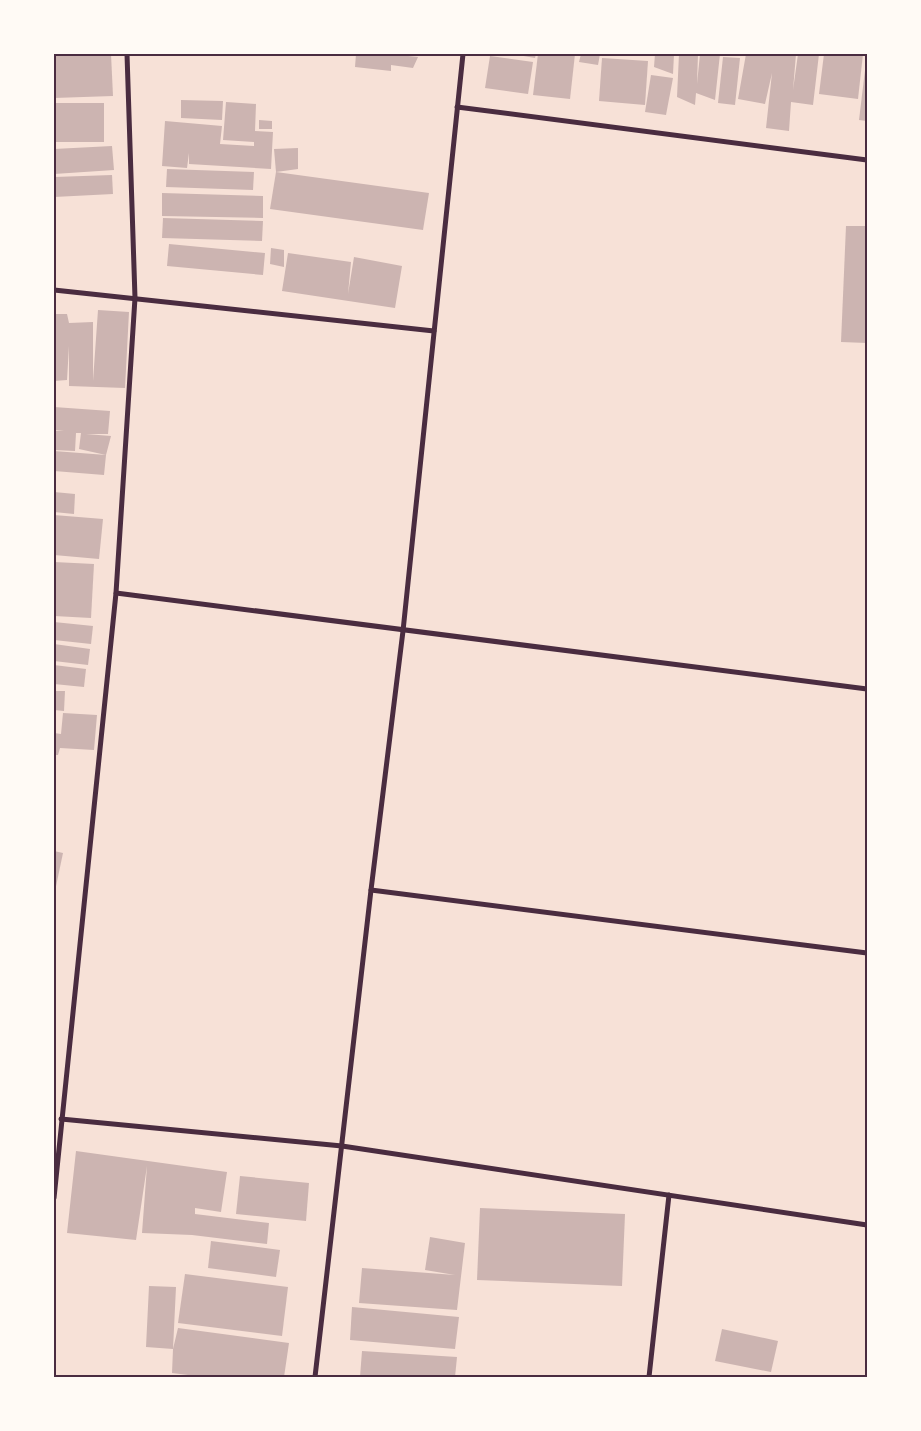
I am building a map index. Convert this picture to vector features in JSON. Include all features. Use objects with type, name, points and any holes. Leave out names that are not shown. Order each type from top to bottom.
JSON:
[{"type":"street","points":[[54,1198],[116,593],[135,298],[127,54]]},
{"type":"street","points":[[315,1377],[403,630],[464,54]]},
{"type":"street","points":[[457,107],[867,160]]},
{"type":"street","points":[[54,290],[434,331]]},
{"type":"street","points":[[116,593],[867,689]]},
{"type":"street","points":[[371,890],[867,953]]},
{"type":"street","points":[[61,1119],[342,1146],[867,1225]]},
{"type":"street","points":[[649,1377],[670,1196]]},
{"type":"building","points":[[54,54],[111,54],[113,96],[54,98]]},
{"type":"building","points":[[356,54],[389,54],[418,57],[413,68],[391,65],[391,71],[355,67]]},
{"type":"building","points":[[512,54],[536,54],[535,58]]},
{"type":"building","points":[[538,54],[575,54],[570,99],[533,95]]},
{"type":"building","points":[[581,54],[600,54],[598,65],[579,62]]},
{"type":"building","points":[[655,54],[674,54],[673,74],[654,67]]},
{"type":"building","points":[[679,54],[698,54],[697,84],[700,54],[720,54],[715,100],[696,93],[695,105],[677,97]]},
{"type":"building","points":[[746,54],[796,54],[793,90],[798,54],[819,54],[813,105],[791,102],[789,131],[766,128],[772,73],[765,104],[738,99]]},
{"type":"building","points":[[824,54],[863,54],[858,99],[819,94]]},
{"type":"building","points":[[490,56],[533,62],[528,94],[485,88]]},
{"type":"building","points":[[723,57],[740,58],[735,105],[718,103]]},
{"type":"building","points":[[602,58],[648,61],[645,105],[599,101]]},
{"type":"building","points":[[867,62],[867,121],[859,120]]},
{"type":"building","points":[[651,75],[673,78],[666,115],[645,112]]},
{"type":"building","points":[[181,100],[223,101],[222,120],[181,118]]},
{"type":"building","points":[[226,102],[256,104],[255,131],[273,132],[271,169],[189,164],[189,153],[187,168],[162,166],[165,121],[222,126],[220,144],[254,146],[254,142],[223,140]]},
{"type":"building","points":[[54,103],[104,103],[104,142],[54,142]]},
{"type":"building","points":[[259,120],[272,121],[272,129],[259,129]]},
{"type":"building","points":[[112,146],[114,170],[54,174],[54,149]]},
{"type":"building","points":[[298,148],[298,169],[276,172],[274,149]]},
{"type":"building","points":[[167,169],[254,172],[253,190],[166,187]]},
{"type":"building","points":[[276,172],[429,193],[423,230],[270,209]]},
{"type":"building","points":[[112,175],[113,194],[54,197],[54,177]]},
{"type":"building","points":[[162,193],[263,196],[263,218],[162,216]]},
{"type":"building","points":[[163,218],[263,221],[262,241],[162,238]]},
{"type":"building","points":[[846,226],[867,226],[867,343],[841,342]]},
{"type":"building","points":[[169,244],[265,253],[263,275],[167,266]]},
{"type":"building","points":[[271,248],[284,250],[284,267],[270,264]]},
{"type":"building","points":[[288,253],[351,262],[348,294],[354,257],[402,266],[395,308],[282,291]]},
{"type":"building","points":[[98,310],[129,312],[125,388],[69,386],[69,346],[67,380],[54,381],[54,314],[67,314],[69,323],[93,322],[93,381]]},
{"type":"building","points":[[54,407],[110,411],[108,434],[86,434],[111,436],[106,455],[79,449],[81,433],[76,433],[75,451],[54,450],[54,431],[64,431],[54,430]]},
{"type":"building","points":[[54,451],[106,455],[104,475],[54,471]]},
{"type":"building","points":[[54,492],[75,494],[74,514],[54,512]]},
{"type":"building","points":[[54,515],[103,519],[99,559],[54,555]]},
{"type":"building","points":[[54,562],[94,564],[91,618],[54,616]]},
{"type":"building","points":[[54,622],[93,626],[91,644],[54,640]]},
{"type":"building","points":[[54,644],[90,649],[88,665],[54,661]]},
{"type":"building","points":[[54,665],[86,669],[84,687],[54,684]]},
{"type":"building","points":[[54,691],[65,691],[64,711],[54,710]]},
{"type":"building","points":[[63,713],[97,715],[94,750],[60,748],[58,755],[54,755],[54,733],[61,734]]},
{"type":"building","points":[[54,851],[63,853],[55,891],[54,891]]},
{"type":"building","points":[[76,1151],[227,1172],[221,1212],[195,1208],[195,1214],[269,1223],[267,1244],[192,1235],[142,1233],[147,1166],[136,1240],[67,1233]]},
{"type":"building","points":[[240,1176],[309,1183],[306,1221],[236,1214]]},
{"type":"building","points":[[480,1208],[625,1214],[622,1286],[477,1280]]},
{"type":"building","points":[[430,1237],[465,1243],[457,1310],[359,1303],[362,1268],[455,1275],[425,1270]]},
{"type":"building","points":[[211,1241],[280,1250],[276,1277],[208,1268]]},
{"type":"building","points":[[185,1274],[288,1287],[282,1336],[178,1323]]},
{"type":"building","points":[[149,1286],[176,1287],[173,1349],[146,1347]]},
{"type":"building","points":[[352,1307],[459,1317],[455,1349],[350,1340]]},
{"type":"building","points":[[178,1328],[289,1343],[284,1377],[204,1377],[172,1373],[173,1349]]},
{"type":"building","points":[[722,1329],[778,1341],[771,1372],[715,1361]]},
{"type":"building","points":[[362,1351],[457,1357],[455,1377],[360,1377]]}]
